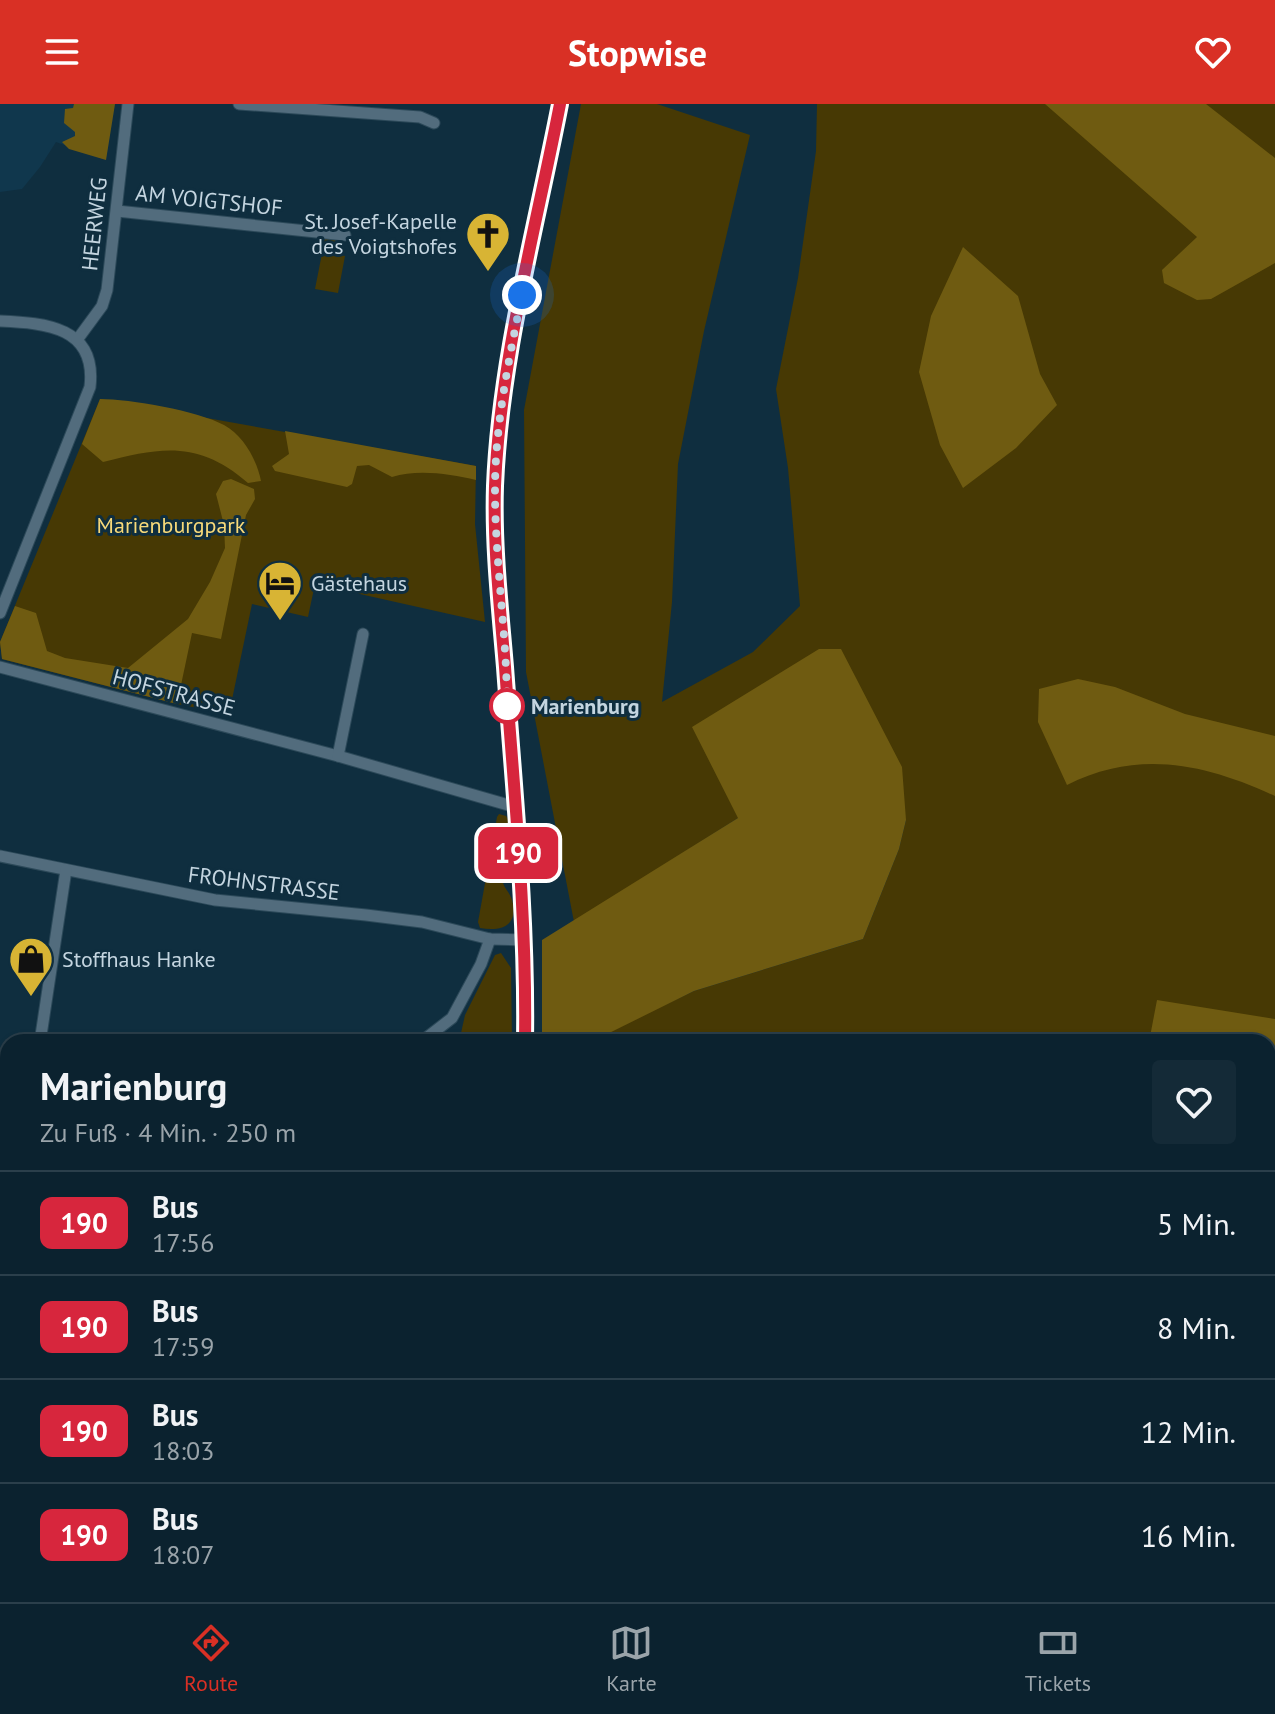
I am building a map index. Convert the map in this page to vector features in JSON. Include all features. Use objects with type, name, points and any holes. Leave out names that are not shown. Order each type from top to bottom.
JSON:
[{"type":"street","name":"HEERWEG","points":[[77,340],[102,306],[107,290],[128,104]]},
{"type":"street","points":[[239,104],[420,117],[434,123]]},
{"type":"street","points":[[525,1034],[524,940],[497,572],[495,488],[510,355],[560,104]]},
{"type":"street","name":"AM VOIGTSHOF","points":[[117,211],[345,235]]},
{"type":"street","points":[[0,321],[51,326],[77,340],[91,363],[90,387],[0,613]]},
{"type":"street","points":[[338,756],[363,634]]},
{"type":"street","name":"HOFSTRASSE","points":[[0,667],[338,756],[515,807]]},
{"type":"street","name":"FROHNSTRASSE","points":[[0,856],[215,900],[422,922],[490,939],[524,940]]},
{"type":"street","points":[[41,1034],[66,870]]},
{"type":"street","points":[[431,1034],[452,1018],[481,964],[490,939]]},
{"type":"shaded area","points":[[0,104],[115,104],[106,160],[56,142],[22,189],[0,192]]},
{"type":"shaded area","points":[[74,104],[115,104],[106,160],[69,149],[62,142],[75,136],[75,132],[64,123],[65,109],[73,108]]},
{"type":"shaded area","points":[[1045,104],[1206,104],[1275,158],[1275,263],[1211,299],[1197,300],[1164,283],[1162,270],[1197,237]]},
{"type":"shaded area","points":[[963,247],[1018,296],[1040,374],[1057,405],[1016,448],[963,488],[940,445],[919,372],[931,316]]},
{"type":"shaded area","points":[[100,399],[164,407],[224,425],[248,449],[261,481],[248,483],[213,459],[179,451],[143,453],[103,462],[82,444]]},
{"type":"shaded area","points":[[285,431],[476,466],[476,480],[423,473],[392,477],[369,465],[357,466],[352,484],[347,487],[275,471],[272,466],[289,454]]},
{"type":"shaded area","points":[[231,479],[254,489],[255,499],[246,515],[221,639],[192,633],[177,704],[2,659],[0,642],[15,606],[36,613],[47,651],[65,658],[128,668],[188,619],[210,582],[225,548],[224,525],[216,494],[223,481]]},
{"type":"shaded area","points":[[819,649],[841,649],[902,767],[906,820],[899,849],[863,939],[694,991],[607,1034],[542,1034],[542,940],[738,818],[692,727]]},
{"type":"shaded area","points":[[1078,679],[1115,687],[1185,714],[1275,736],[1275,796],[1223,776],[1172,765],[1120,767],[1067,785],[1038,722],[1039,689]]},
{"type":"shaded area","points":[[1157,1000],[1275,1019],[1275,1034],[1151,1034]]},
{"type":"green space","points":[[581,104],[657,104],[750,135],[704,331],[678,464],[672,602],[662,702],[753,652],[800,606],[788,468],[776,389],[798,278],[816,151],[817,104],[1275,104],[1275,1034],[603,1034],[694,991],[863,939],[899,849],[906,820],[738,818],[574,922],[526,672],[524,410]]},
{"type":"green space","points":[[325,238],[335,239],[336,254],[345,256],[338,293],[315,289]]},
{"type":"green space","name":"Marienburgpark","points":[[100,399],[476,466],[475,524],[485,622],[315,584],[308,617],[252,604],[229,714],[177,704],[2,659],[0,642]]},
{"type":"green space","points":[[499,814],[509,821],[502,876],[512,900],[513,915],[511,921],[502,927],[480,928],[478,922]]},
{"type":"green space","points":[[501,953],[511,968],[512,1034],[461,1034],[465,1015],[495,955]]},
{"type":"bus line","name":"190","points":[[525,1034],[524,940],[497,572],[495,488],[510,355],[560,104]]},
{"type":"place","name":"St. Josef-Kapelle des Voigtshofes","points":[[488,273]]},
{"type":"place","name":"Gästehaus","points":[[280,622]]},
{"type":"place","name":"Marienburg","points":[[507,706]]},
{"type":"place","name":"Stoffhaus Hanke","points":[[31,998]]},
{"type":"route","points":[[507,706],[497,572],[495,488],[501,415],[522,295]]}]
